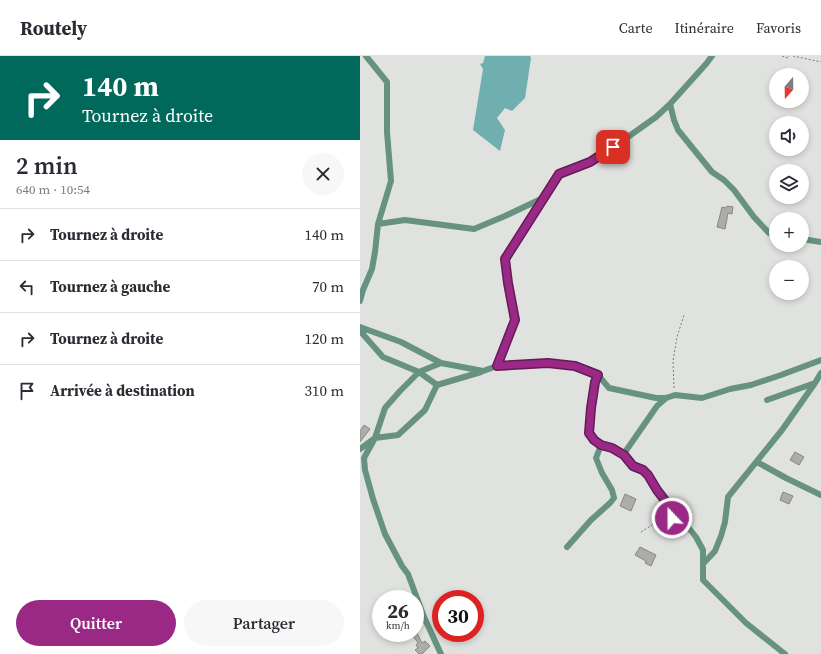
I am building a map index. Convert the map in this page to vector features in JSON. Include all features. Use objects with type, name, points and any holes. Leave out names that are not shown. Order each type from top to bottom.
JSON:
[{"type":"street","points":[[360,301],[372,269],[378,224],[391,181],[387,132],[388,82],[366,56]]},
{"type":"street","points":[[497,366],[515,320],[505,259],[559,174],[590,162],[656,117],[670,104],[712,56]]},
{"type":"street","points":[[670,104],[678,130],[712,172],[724,180],[734,190],[754,217],[769,233]]},
{"type":"street","points":[[378,224],[405,220],[474,229],[543,198]]},
{"type":"street","points":[[809,240],[821,242]]},
{"type":"street","points":[[360,327],[401,342],[441,363],[483,372]]},
{"type":"street","points":[[360,331],[384,357],[419,372],[437,385]]},
{"type":"street","points":[[360,449],[376,438],[398,435],[425,410],[437,385],[483,372],[497,366],[548,363],[575,366],[598,375],[609,388],[656,398],[666,398],[675,395],[702,398],[781,376],[821,360]]},
{"type":"street","points":[[441,363],[419,372],[385,408],[376,438],[364,458],[373,499],[385,534],[402,566],[408,574],[424,617],[441,654]]},
{"type":"street","points":[[703,564],[715,550],[721,536],[728,497],[782,430],[821,373]]},
{"type":"street","points":[[598,375],[595,382],[589,433],[594,440],[601,445],[612,448],[624,455],[633,466],[643,470],[648,475],[673,511],[672,518],[688,528],[696,537],[703,550],[703,580],[746,623],[785,654]]},
{"type":"street","points":[[767,400],[815,383]]},
{"type":"street","points":[[624,455],[657,406],[666,398]]},
{"type":"street","points":[[567,547],[591,520],[610,504],[614,498],[612,490],[602,474],[596,458],[601,445]]},
{"type":"street","points":[[757,462],[821,495]]},
{"type":"path","points":[[782,56],[788,58],[790,56]]},
{"type":"path","points":[[793,56],[821,62]]},
{"type":"path","points":[[675,395],[673,362],[677,337],[684,315]]},
{"type":"path","points":[[641,532],[673,511]]},
{"type":"water","points":[[485,56],[530,56],[531,58],[525,98],[512,111],[505,108],[497,118],[505,130],[500,151],[473,130],[483,69],[480,64],[483,63]]},
{"type":"building","points":[[727,206],[733,207],[732,214],[728,213],[725,229],[717,227],[722,207],[726,208]]},
{"type":"building","points":[[364,425],[370,429],[360,442],[360,431]]},
{"type":"building","points":[[795,452],[804,457],[799,465],[790,460]]},
{"type":"building","points":[[783,492],[793,496],[789,504],[780,500]]},
{"type":"building","points":[[625,494],[636,499],[631,511],[620,506]]},
{"type":"building","points":[[640,547],[656,555],[651,566],[645,563],[646,561],[635,555]]},
{"type":"building","points":[[425,641],[430,646],[422,654],[419,654],[415,650],[418,648],[416,645],[417,642],[422,643]]},
{"type":"route","points":[[613,147],[590,162],[559,174],[505,259],[515,320],[497,366],[548,363],[575,366],[598,375],[595,382],[589,433],[594,440],[601,445],[612,448],[624,455],[633,466],[643,470],[648,475],[673,511],[672,518]]}]
